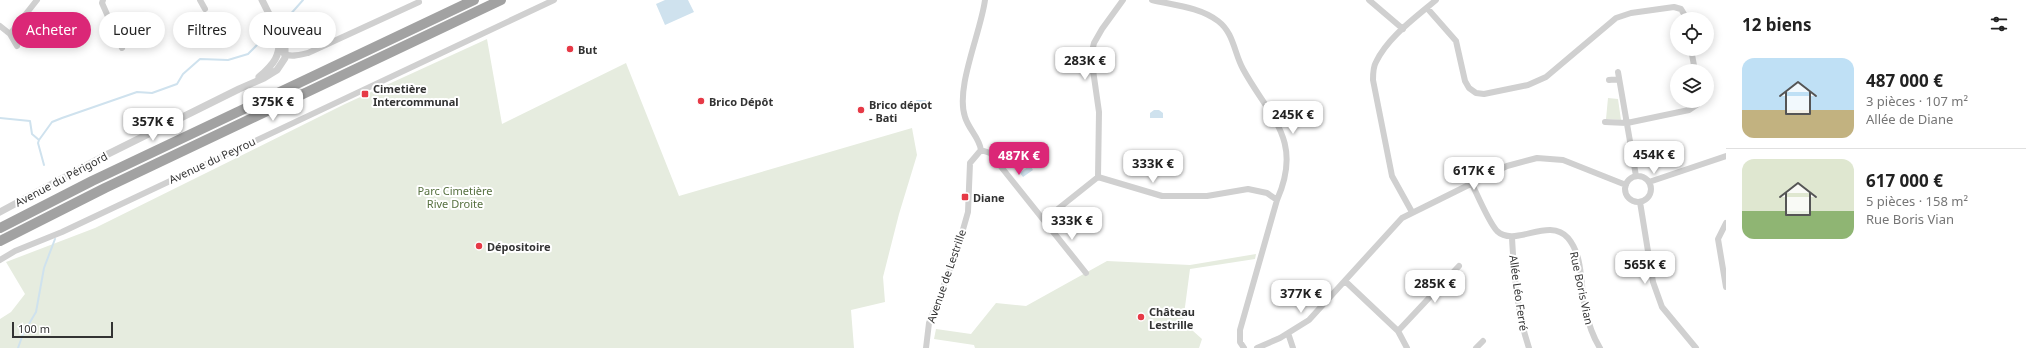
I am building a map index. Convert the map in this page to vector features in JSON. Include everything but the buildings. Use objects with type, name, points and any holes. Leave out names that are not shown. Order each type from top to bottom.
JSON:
[{"type":"highway","points":[[0,228],[92,181],[474,0]]},
{"type":"highway","points":[[0,241],[105,188],[501,0]]},
{"type":"street","points":[[10,34],[37,0]]},
{"type":"street","points":[[103,0],[102,3],[106,12]]},
{"type":"street","points":[[200,0],[205,9]]},
{"type":"street","points":[[262,0],[268,12]]},
{"type":"street","name":"Avenue du Peyrou","points":[[0,260],[15,251],[69,228],[554,0]]},
{"type":"street","points":[[985,0],[966,72],[963,103],[965,118],[979,140],[981,150],[990,154],[1086,273]]},
{"type":"street","points":[[1098,177],[1099,112],[1091,56],[1094,43],[1102,29],[1123,0]]},
{"type":"street","points":[[1152,0],[1203,11],[1220,22],[1233,41],[1242,68],[1280,127],[1285,140],[1286,169],[1283,186],[1277,200],[1240,330],[1240,342],[1244,348]]},
{"type":"street","points":[[1369,0],[1403,29]]},
{"type":"street","points":[[1412,212],[1392,176],[1373,80],[1375,63],[1389,42],[1436,0]]},
{"type":"street","points":[[276,60],[286,56],[308,53],[419,2]]},
{"type":"street","points":[[1427,8],[1456,42],[1464,81],[1469,88],[1476,93],[1484,94],[1528,85],[1546,77],[1616,18],[1631,13],[1668,7],[1681,10],[1682,12]]},
{"type":"street","points":[[0,26],[12,37]]},
{"type":"street","points":[[276,60],[279,48]]},
{"type":"street","points":[[281,48],[282,53],[286,56]]},
{"type":"street","points":[[285,48],[286,56]]},
{"type":"street","name":"Avenue du Périgord","points":[[0,212],[98,159],[252,82],[264,78],[277,70],[283,63],[286,56]]},
{"type":"street","name":"Avenue du Périgord","points":[[252,82],[268,69],[276,60]]},
{"type":"street","points":[[1618,72],[1636,176]]},
{"type":"street","points":[[1609,80],[1619,79]]},
{"type":"street","points":[[1605,122],[1627,123],[1689,110],[1692,108]]},
{"type":"street","name":"Avenue de Lestrille","points":[[926,348],[929,323],[956,254],[968,212],[970,163],[981,150]]},
{"type":"street","points":[[1649,182],[1726,156]]},
{"type":"street","points":[[1257,348],[1308,320],[1345,281],[1393,226],[1412,212],[1507,166],[1537,158],[1556,159],[1576,164],[1626,184]]},
{"type":"street","points":[[1636,176],[1643,177],[1649,182],[1649,194],[1640,202],[1635,202],[1628,197],[1625,189],[1626,184],[1630,179],[1636,176]]},
{"type":"street","points":[[1044,220],[1098,177]]},
{"type":"street","points":[[1098,177],[1162,196],[1207,196],[1248,188],[1267,192],[1277,200]]},
{"type":"street","points":[[1472,182],[1496,230],[1504,236],[1512,238]]},
{"type":"street","points":[[1640,202],[1653,282],[1662,307],[1696,348]]},
{"type":"street","points":[[1726,223],[1718,239],[1726,287]]},
{"type":"street","name":"Rue Boris Vian","points":[[1512,238],[1543,230],[1556,232],[1567,237],[1578,256],[1585,309],[1595,341],[1600,348]]},
{"type":"street","name":"Allée Léo Ferré","points":[[1512,238],[1519,302],[1529,348]]},
{"type":"street","points":[[1398,331],[1459,266]]},
{"type":"street","points":[[1345,281],[1398,331],[1407,348]]},
{"type":"street","points":[[1288,332],[1293,348]]},
{"type":"street","points":[[1476,348],[1483,341]]},
{"type":"green space","name":"Parc Cimetière Rive Droite","points":[[487,39],[502,124],[626,63],[679,196],[912,128],[917,155],[899,214],[883,277],[885,302],[851,310],[854,348],[0,348],[0,319],[11,312],[25,294],[6,262],[95,228],[345,104]]},
{"type":"green space","points":[[1608,98],[1618,99],[1621,120],[1606,119]]},
{"type":"green space","points":[[1256,254],[1255,259],[1190,269],[1183,322],[1202,339],[1199,348],[975,348],[974,345],[934,339],[936,329],[971,334],[996,303],[1026,306],[1107,261],[1190,265]]},
{"type":"water","points":[[665,0],[688,0],[694,12],[665,25],[656,4]]},
{"type":"water","points":[[916,100],[926,100],[926,105],[921,106],[920,110],[916,109]]},
{"type":"water","points":[[1154,110],[1159,110],[1163,113],[1163,118],[1150,118],[1150,113]]},
{"type":"water","points":[[1030,165],[1033,170],[1023,177],[1020,173]]},
{"type":"waterway","points":[[292,12],[303,0]]},
{"type":"waterway","points":[[39,140],[52,122],[137,92],[152,93],[177,84],[183,74],[200,59],[228,60],[248,54],[254,48]]},
{"type":"waterway","points":[[0,118],[30,121],[32,134],[39,140]]},
{"type":"waterway","points":[[39,140],[38,143],[44,165]]},
{"type":"waterway","points":[[18,348],[23,334],[36,312],[44,268],[55,239]]},
{"type":"place","name":"But","points":[[570,49]]},
{"type":"place","name":"Cimetière Intercommunal","points":[[365,94]]},
{"type":"place","name":"Brico Dépôt","points":[[701,101]]},
{"type":"place","name":"Brico dépot - Bati","points":[[861,110]]},
{"type":"place","name":"Diane","points":[[965,197]]},
{"type":"place","name":"Dépositoire","points":[[479,246]]},
{"type":"place","name":"Château Lestrille","points":[[1141,317]]}]
